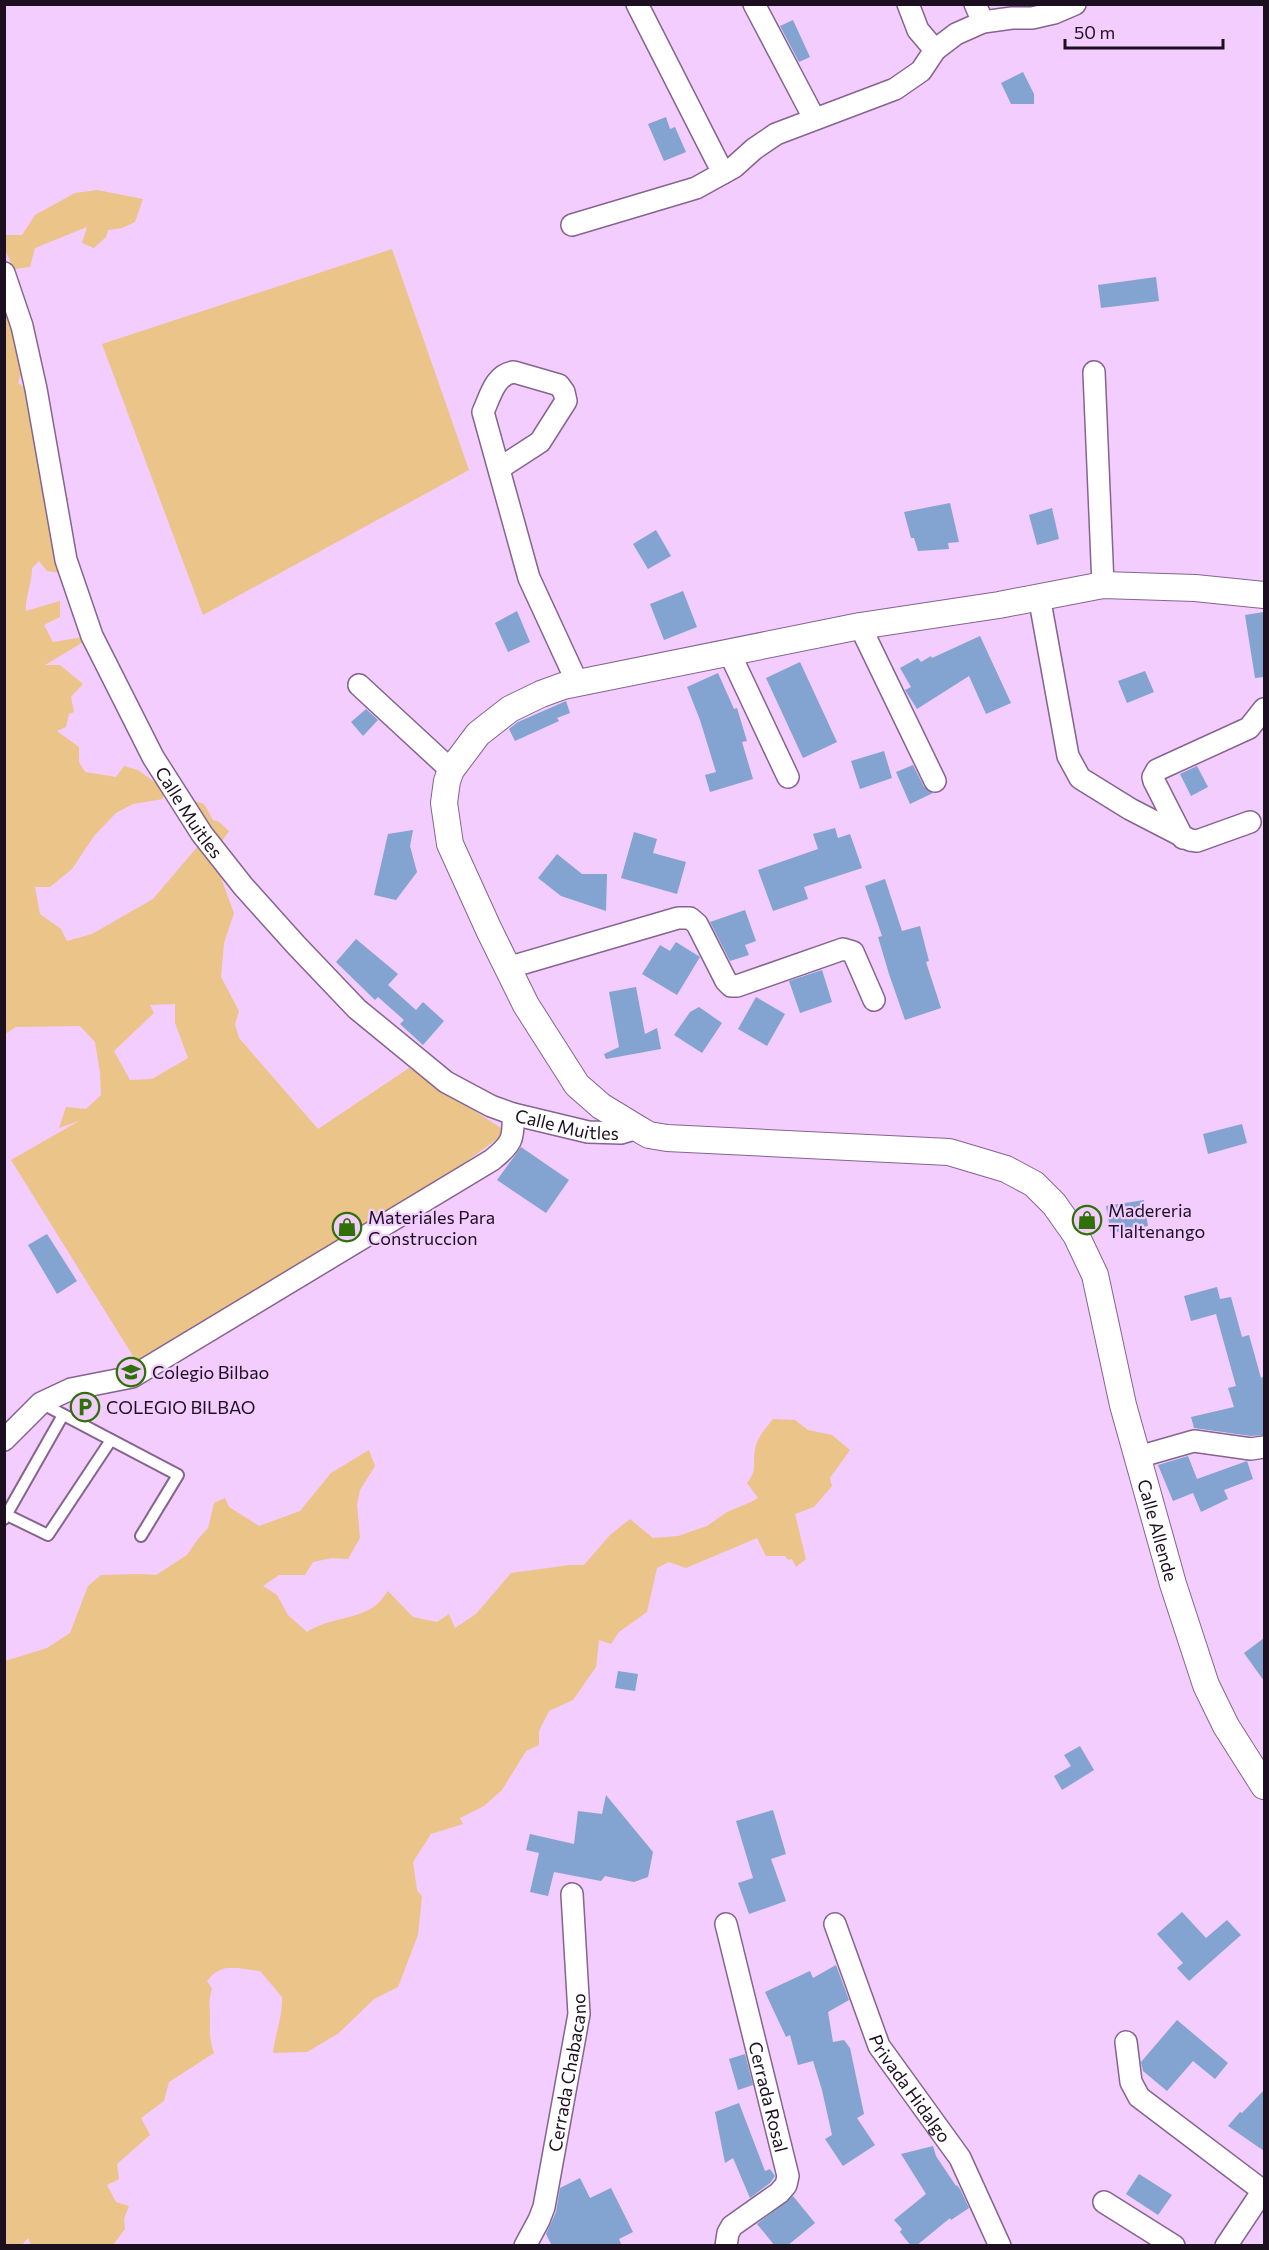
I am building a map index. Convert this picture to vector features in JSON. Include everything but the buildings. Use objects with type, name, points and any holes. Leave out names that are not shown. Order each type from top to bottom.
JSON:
[{"type":"street","points":[[637,4],[723,173]]},
{"type":"street","points":[[754,4],[814,118]]},
{"type":"street","points":[[908,4],[918,30],[935,50]]},
{"type":"street","points":[[572,225],[696,188],[734,167],[776,134],[895,88],[921,71],[935,50],[979,13],[1011,18],[1031,11],[1054,13],[1075,4]]},
{"type":"street","name":"Calle Muitles","points":[[4,273],[22,326],[34,379],[66,560],[92,636],[153,757],[202,834],[243,886],[357,1010],[446,1082],[491,1106],[513,1114],[588,1132],[621,1133],[637,1128]]},
{"type":"street","points":[[500,468],[540,442],[546,435],[566,401],[559,385],[514,372],[506,373],[498,379],[483,412],[529,578],[578,682]]},
{"type":"street","points":[[1094,372],[1103,585]]},
{"type":"street","points":[[359,685],[451,770],[478,734],[510,709],[541,694],[578,682],[730,654],[860,626],[999,605],[1103,585],[1195,588],[1264,595]]},
{"type":"street","points":[[1039,596],[1068,756],[1080,778],[1183,838],[1197,841],[1250,822]]},
{"type":"street","points":[[860,626],[935,781]]},
{"type":"street","points":[[730,654],[788,777]]},
{"type":"street","points":[[1183,838],[1154,781],[1154,774],[1159,768],[1249,728],[1264,710]]},
{"type":"street","name":"Calle Allende","points":[[451,770],[444,803],[450,844],[507,968],[549,1044],[577,1085],[601,1106],[649,1135],[667,1138],[949,1152],[1006,1169],[1034,1184],[1063,1215],[1095,1275],[1123,1405],[1173,1584],[1206,1685],[1226,1726],[1264,1786]]},
{"type":"street","points":[[507,968],[678,918],[690,918],[697,924],[726,981],[731,986],[738,986],[848,949],[853,952],[874,1000]]},
{"type":"street","points":[[4,1440],[41,1403],[71,1389],[132,1377],[492,1160],[504,1150],[514,1134],[513,1114]]},
{"type":"street","points":[[1138,1457],[1194,1441],[1251,1449],[1264,1447]]},
{"type":"street","name":"Cerrada Chabacano","points":[[525,2246],[544,2207],[579,2014],[572,1894]]},
{"type":"street","name":"Cerrada Rosal","points":[[726,1924],[788,2176],[786,2185],[779,2193],[732,2226],[728,2233],[726,2246]]},
{"type":"street","name":"Privada Hidalgo","points":[[835,1924],[879,2046],[960,2158],[1000,2246]]},
{"type":"street","points":[[1126,2042],[1131,2082],[1139,2097],[1264,2190],[1226,2246]]},
{"type":"street","points":[[1104,2202],[1174,2246]]},
{"type":"lane","points":[[41,1403],[178,1475],[141,1536]]},
{"type":"lane","points":[[63,1415],[6,1517],[48,1535],[111,1440]]},
{"type":"shaded area","points":[[97,190],[143,199],[135,222],[122,228],[108,230],[106,237],[94,248],[82,243],[87,227],[35,248],[30,267],[14,269],[5,250],[5,235],[22,235],[35,215],[75,193]]},
{"type":"shaded area","points":[[392,249],[469,470],[203,615],[102,344]]},
{"type":"shaded area","points":[[4,275],[26,360],[18,383],[36,396],[42,444],[61,465],[56,471],[69,500],[45,502],[60,573],[47,571],[39,561],[32,568],[26,606],[26,611],[60,601],[60,617],[44,625],[53,642],[83,637],[85,641],[45,665],[60,665],[83,684],[71,697],[74,712],[69,714],[66,727],[57,731],[79,747],[79,762],[85,772],[116,777],[124,766],[138,770],[163,788],[163,799],[133,804],[116,813],[94,836],[72,869],[50,887],[35,887],[40,914],[61,929],[67,941],[92,934],[153,899],[198,846],[185,808],[185,798],[204,804],[213,820],[229,831],[220,844],[220,875],[234,913],[224,943],[221,977],[239,1011],[235,1024],[239,1038],[318,1129],[409,1068],[507,1132],[389,1217],[138,1364],[11,1160],[79,1121],[59,1128],[66,1107],[86,1109],[101,1095],[95,1042],[80,1026],[16,1027],[5,1034]],"holes":[[[175,1004],[175,1023],[188,1058],[152,1079],[130,1080],[114,1051],[154,1013],[150,1005]]]},
{"type":"shaded area","points":[[773,1419],[795,1420],[808,1430],[832,1435],[850,1450],[830,1478],[832,1486],[814,1507],[795,1514],[806,1559],[796,1567],[792,1559],[788,1560],[785,1556],[766,1556],[757,1538],[686,1568],[669,1562],[657,1568],[647,1612],[619,1632],[611,1644],[599,1640],[596,1667],[573,1700],[549,1711],[539,1731],[539,1745],[526,1751],[502,1790],[484,1806],[460,1818],[463,1824],[431,1834],[413,1862],[417,1890],[422,1897],[418,1935],[398,1987],[374,1999],[339,2033],[307,2052],[273,2053],[282,1997],[260,1971],[231,1968],[219,1971],[207,1981],[212,1989],[210,2032],[214,2053],[169,2082],[164,2101],[141,2118],[150,2135],[117,2164],[119,2179],[107,2185],[116,2202],[129,2206],[124,2219],[125,2229],[113,2245],[31,2245],[28,2238],[22,2245],[5,2245],[5,1661],[47,1648],[70,1633],[88,1586],[101,1575],[156,1575],[187,1555],[208,1528],[214,1503],[225,1498],[229,1507],[259,1526],[300,1511],[331,1473],[369,1450],[375,1466],[360,1490],[357,1504],[360,1538],[348,1559],[332,1558],[313,1562],[305,1575],[279,1575],[263,1586],[277,1595],[288,1615],[307,1632],[323,1624],[368,1610],[377,1604],[388,1591],[413,1617],[437,1622],[449,1614],[455,1628],[476,1614],[511,1573],[584,1565],[610,1535],[630,1519],[653,1538],[678,1536],[707,1526],[727,1512],[758,1498],[747,1483],[754,1470],[756,1445]]},
{"type":"place","name":"Madereria Tlaltenango","points":[[1087,1220]]},
{"type":"place","name":"Materiales Para Construccion","points":[[347,1227]]},
{"type":"place","name":"Colegio Bilbao","points":[[131,1372]]},
{"type":"place","name":"COLEGIO BILBAO","points":[[85,1407]]}]
